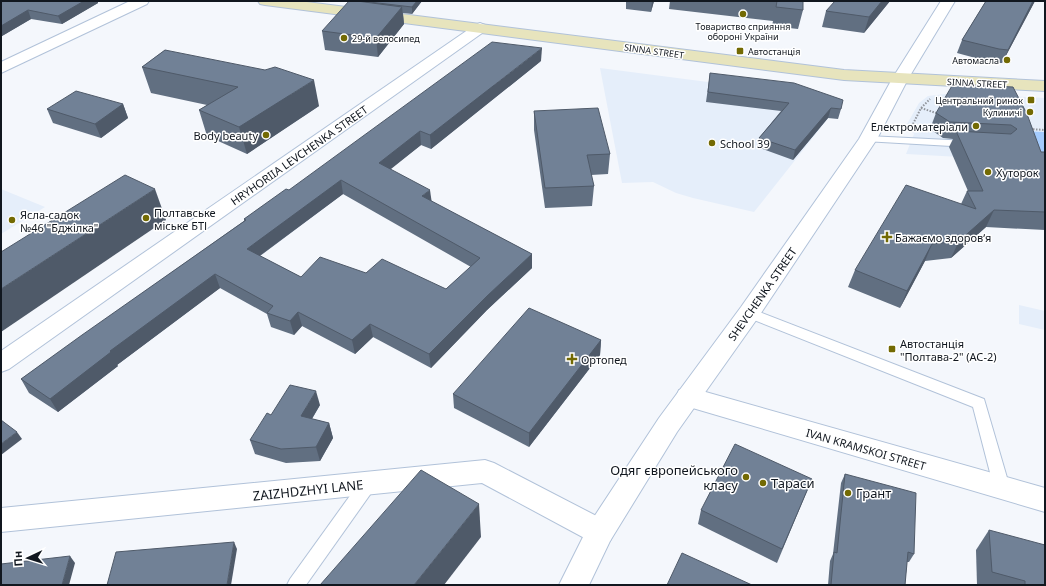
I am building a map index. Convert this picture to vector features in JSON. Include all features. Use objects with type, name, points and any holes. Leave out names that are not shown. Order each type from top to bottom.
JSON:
[{"type":"main road","name":"SINNA STREET","points":[[265,1],[844,75],[1045,86]]},
{"type":"street","points":[[1,68],[142,1]]},
{"type":"street","name":"SHEVCHENKA STREET","points":[[574,585],[600,532],[668,425],[749,314],[868,139],[900,79],[948,1]]},
{"type":"street","name":"HRYHORIIA LEVCHENKA STREET","points":[[1,363],[480,28]]},
{"type":"street","name":"IVAN KRAMSKOI STREET","points":[[688,397],[1045,500]]},
{"type":"street","name":"ZAIZHDZHYI LANE","points":[[1,520],[486,471],[600,532]]},
{"type":"lane","points":[[868,139],[980,145]]},
{"type":"lane","points":[[749,314],[979,404],[1002,488]]},
{"type":"lane","points":[[296,585],[368,484]]},
{"type":"path","points":[[905,141],[921,108],[932,97]]},
{"type":"path","points":[[921,108],[942,115]]},
{"type":"path","points":[[1027,124],[1030,129],[1045,130]]},
{"type":"shaded area","name":"School 39","points":[[600,68],[792,93],[834,111],[754,212],[676,193],[653,182],[622,183]]},
{"type":"shaded area","points":[[954,93],[1045,98],[1045,132],[1025,131],[1031,161],[906,154],[914,134],[907,124],[919,103],[928,96]]},
{"type":"shaded area","points":[[1025,131],[1045,132],[1045,162]]},
{"type":"shaded area","name":"Ясла-садок №46 \"Бджілка\"","points":[[1,189],[45,207],[1,234]]},
{"type":"shaded area","points":[[1019,305],[1045,311],[1045,330],[1019,324]]},
{"type":"building","points":[[1,1],[84,1],[58,16],[28,10],[1,26]]},
{"type":"building","points":[[349,1],[402,7],[376,38],[322,31]]},
{"type":"building","points":[[361,1],[417,1],[412,7]]},
{"type":"building","points":[[777,1],[803,1],[803,10],[776,7]]},
{"type":"building","points":[[835,1],[882,1],[869,17],[826,11]]},
{"type":"building","points":[[986,1],[1033,1],[1008,50],[962,40]]},
{"type":"building","points":[[492,42],[542,48],[430,135],[420,131],[379,163],[430,190],[422,196],[532,254],[487,296],[429,354],[370,324],[352,340],[298,312],[290,321],[267,313],[273,306],[215,274],[110,351],[111,352],[50,399],[21,379],[246,220],[244,219],[286,189],[289,190]],"holes":[[[341,180],[480,258],[446,289],[382,259],[366,273],[320,257],[301,277],[247,249]]]},
{"type":"building","points":[[165,50],[265,70],[275,67],[314,80],[239,127],[199,110],[238,87],[142,67]]},
{"type":"building","points":[[710,73],[794,83],[843,100],[841,109],[831,108],[795,150],[759,138],[789,103],[708,92]]},
{"type":"building","points":[[953,84],[1013,87],[1027,114],[1041,152],[1045,152],[1045,212],[994,210],[959,241],[932,244],[907,291],[855,270],[906,185],[976,209],[967,191],[983,191],[956,131],[1011,134],[1017,129],[1011,125],[950,122],[936,113]]},
{"type":"building","points":[[76,91],[123,104],[95,124],[47,109]]},
{"type":"building","points":[[598,108],[610,154],[587,155],[594,186],[545,188],[534,111]]},
{"type":"building","points":[[125,175],[155,189],[1,289],[1,252]]},
{"type":"building","points":[[529,308],[601,340],[529,433],[453,394]]},
{"type":"building","points":[[290,385],[316,391],[301,416],[329,423],[316,447],[281,449],[250,440],[267,413],[271,415]]},
{"type":"building","points":[[1,420],[17,432],[1,444]]},
{"type":"building","points":[[735,444],[812,479],[782,549],[701,510]]},
{"type":"building","points":[[421,470],[479,504],[414,585],[320,585]]},
{"type":"building","points":[[845,474],[916,493],[914,554],[908,552],[905,585],[831,585],[834,552],[837,553]]},
{"type":"building","points":[[989,530],[1045,545],[1045,585],[1025,585],[1025,581],[992,572]]},
{"type":"building","points":[[234,542],[227,585],[107,585],[116,552]]},
{"type":"building","points":[[682,553],[752,585],[667,585]]},
{"type":"building","points":[[70,556],[62,585],[1,585],[1,564]]},
{"type":"place","name":"Товариство сприяння обороні України","points":[[743,14]]},
{"type":"place","name":"29-й велосипед","points":[[344,38]]},
{"type":"place","name":"Автостанція","points":[[740,51]]},
{"type":"place","name":"Автомасла","points":[[1007,60]]},
{"type":"place","name":"Центральний ринок","points":[[1031,100]]},
{"type":"place","name":"Кулиничі","points":[[1030,112]]},
{"type":"place","name":"Електроматеріали","points":[[976,126]]},
{"type":"place","name":"Body beauty","points":[[266,135]]},
{"type":"place","name":"School 39","points":[[712,143]]},
{"type":"place","name":"Хуторок","points":[[988,172]]},
{"type":"place","name":"Полтавське міське БТІ","points":[[146,218]]},
{"type":"place","name":"Ясла-садок №46 \"Бджілка\"","points":[[12,220]]},
{"type":"place","name":"Бажаємо здоровʼя","points":[[887,237]]},
{"type":"place","name":"Автостанція \"Полтава-2\" (АС-2)","points":[[892,349]]},
{"type":"place","name":"Ортопед","points":[[572,359]]},
{"type":"place","name":"Одяг європейського класу","points":[[746,477]]},
{"type":"place","name":"Тараси","points":[[763,483]]},
{"type":"place","name":"Грант","points":[[848,493]]}]
